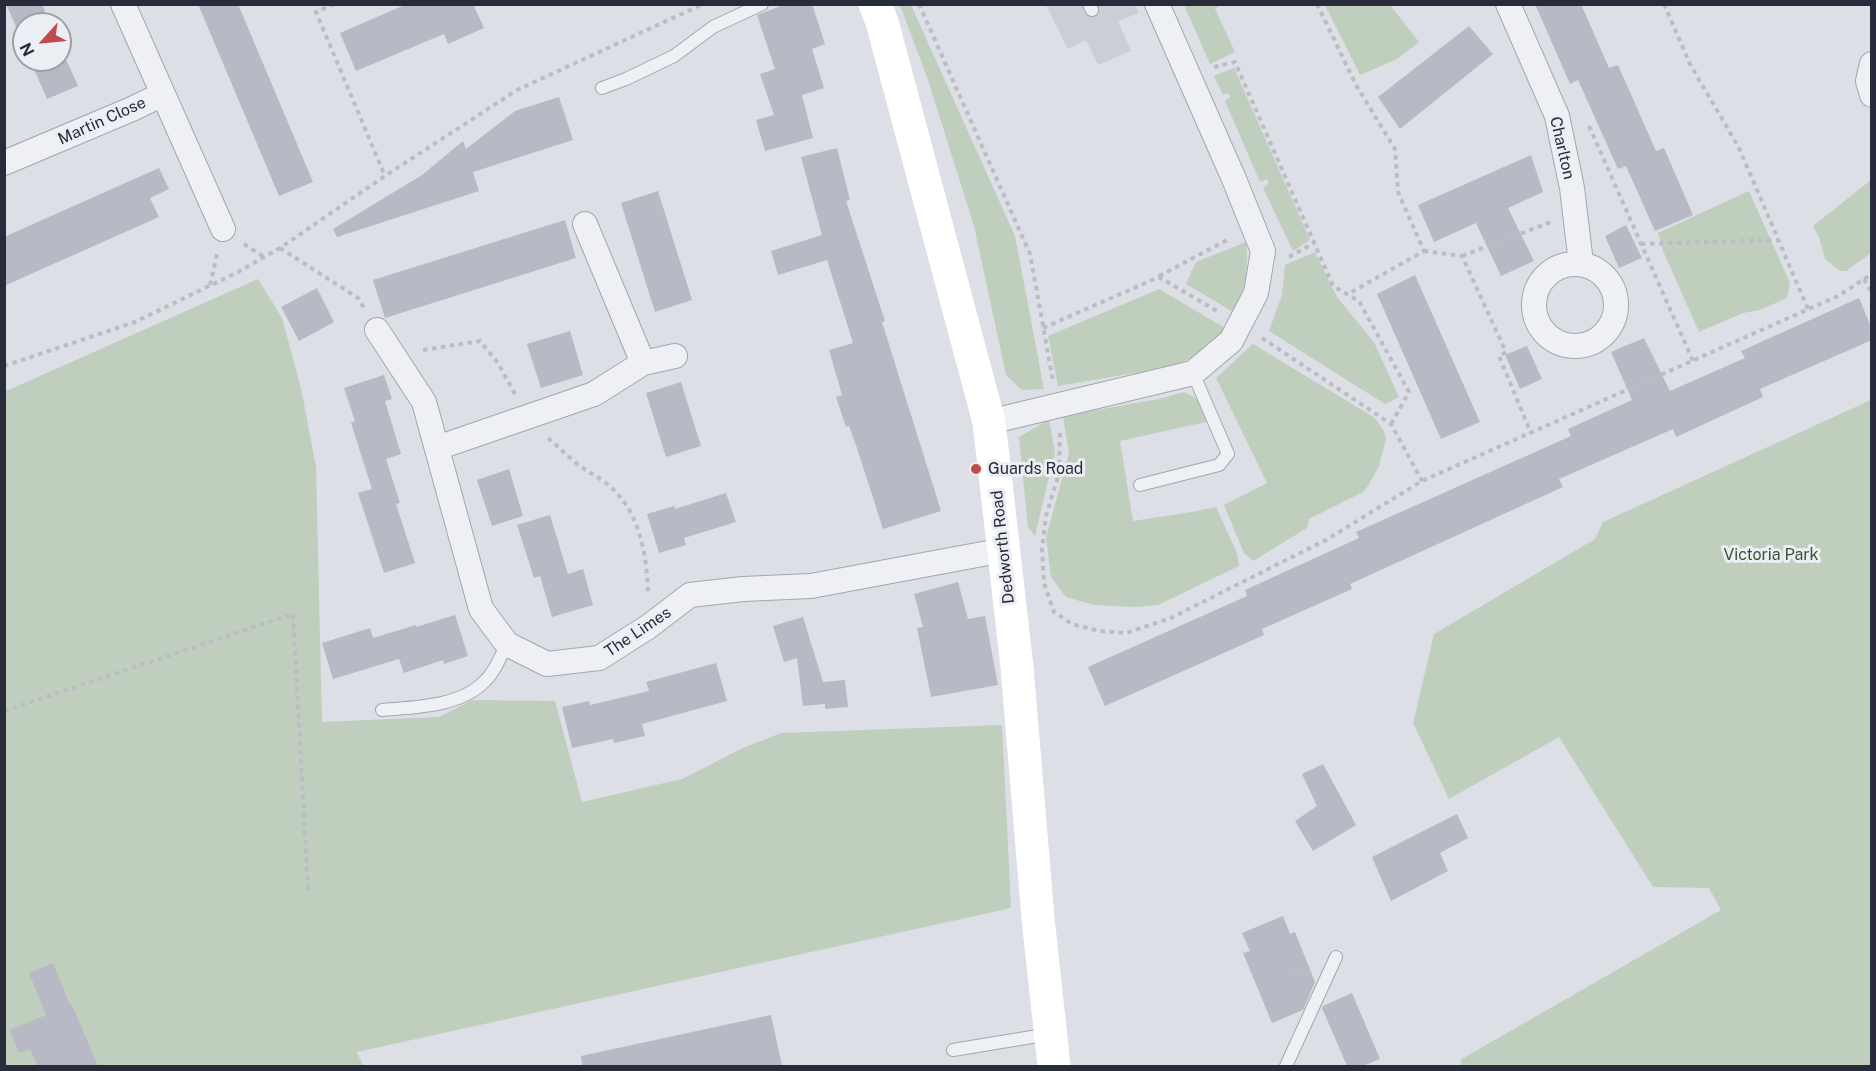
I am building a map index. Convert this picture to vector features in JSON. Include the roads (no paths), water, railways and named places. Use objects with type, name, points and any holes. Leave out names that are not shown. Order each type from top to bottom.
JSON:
[{"type":"main road","name":"Dedworth Road","points":[[875,4],[882,22],[989,423],[1004,550],[1054,1066]]},
{"type":"street","points":[[123,4],[163,94]]},
{"type":"street","points":[[989,423],[1193,373],[1231,341],[1256,293],[1263,251],[1157,4]]},
{"type":"street","name":"Charlton","points":[[1508,4],[1557,116],[1572,188],[1581,263]]},
{"type":"street","points":[[1872,64],[1868,81],[1872,95]]},
{"type":"street","name":"Martin Close","points":[[4,163],[163,94],[223,229]]},
{"type":"street","points":[[585,224],[642,363]]},
{"type":"street","name":"The Limes","points":[[377,330],[424,402],[481,609],[507,644],[547,664],[599,658],[648,627],[690,595],[743,589],[811,586],[1004,550]]},
{"type":"street","points":[[437,448],[594,394],[642,363],[675,356]]},
{"type":"lane","points":[[602,88],[674,56],[713,27],[762,4]]},
{"type":"lane","points":[[1140,485],[1219,465],[1228,454],[1193,373]]},
{"type":"lane","points":[[382,710],[434,705],[471,693],[486,680],[507,644]]},
{"type":"lane","points":[[1286,1066],[1336,957]]},
{"type":"lane","points":[[953,1050],[1051,1034]]},
{"type":"place","name":"Guards Road","points":[[976,469]]},
{"type":"park label","name":"Victoria Park","points":[[1771,555]]}]
